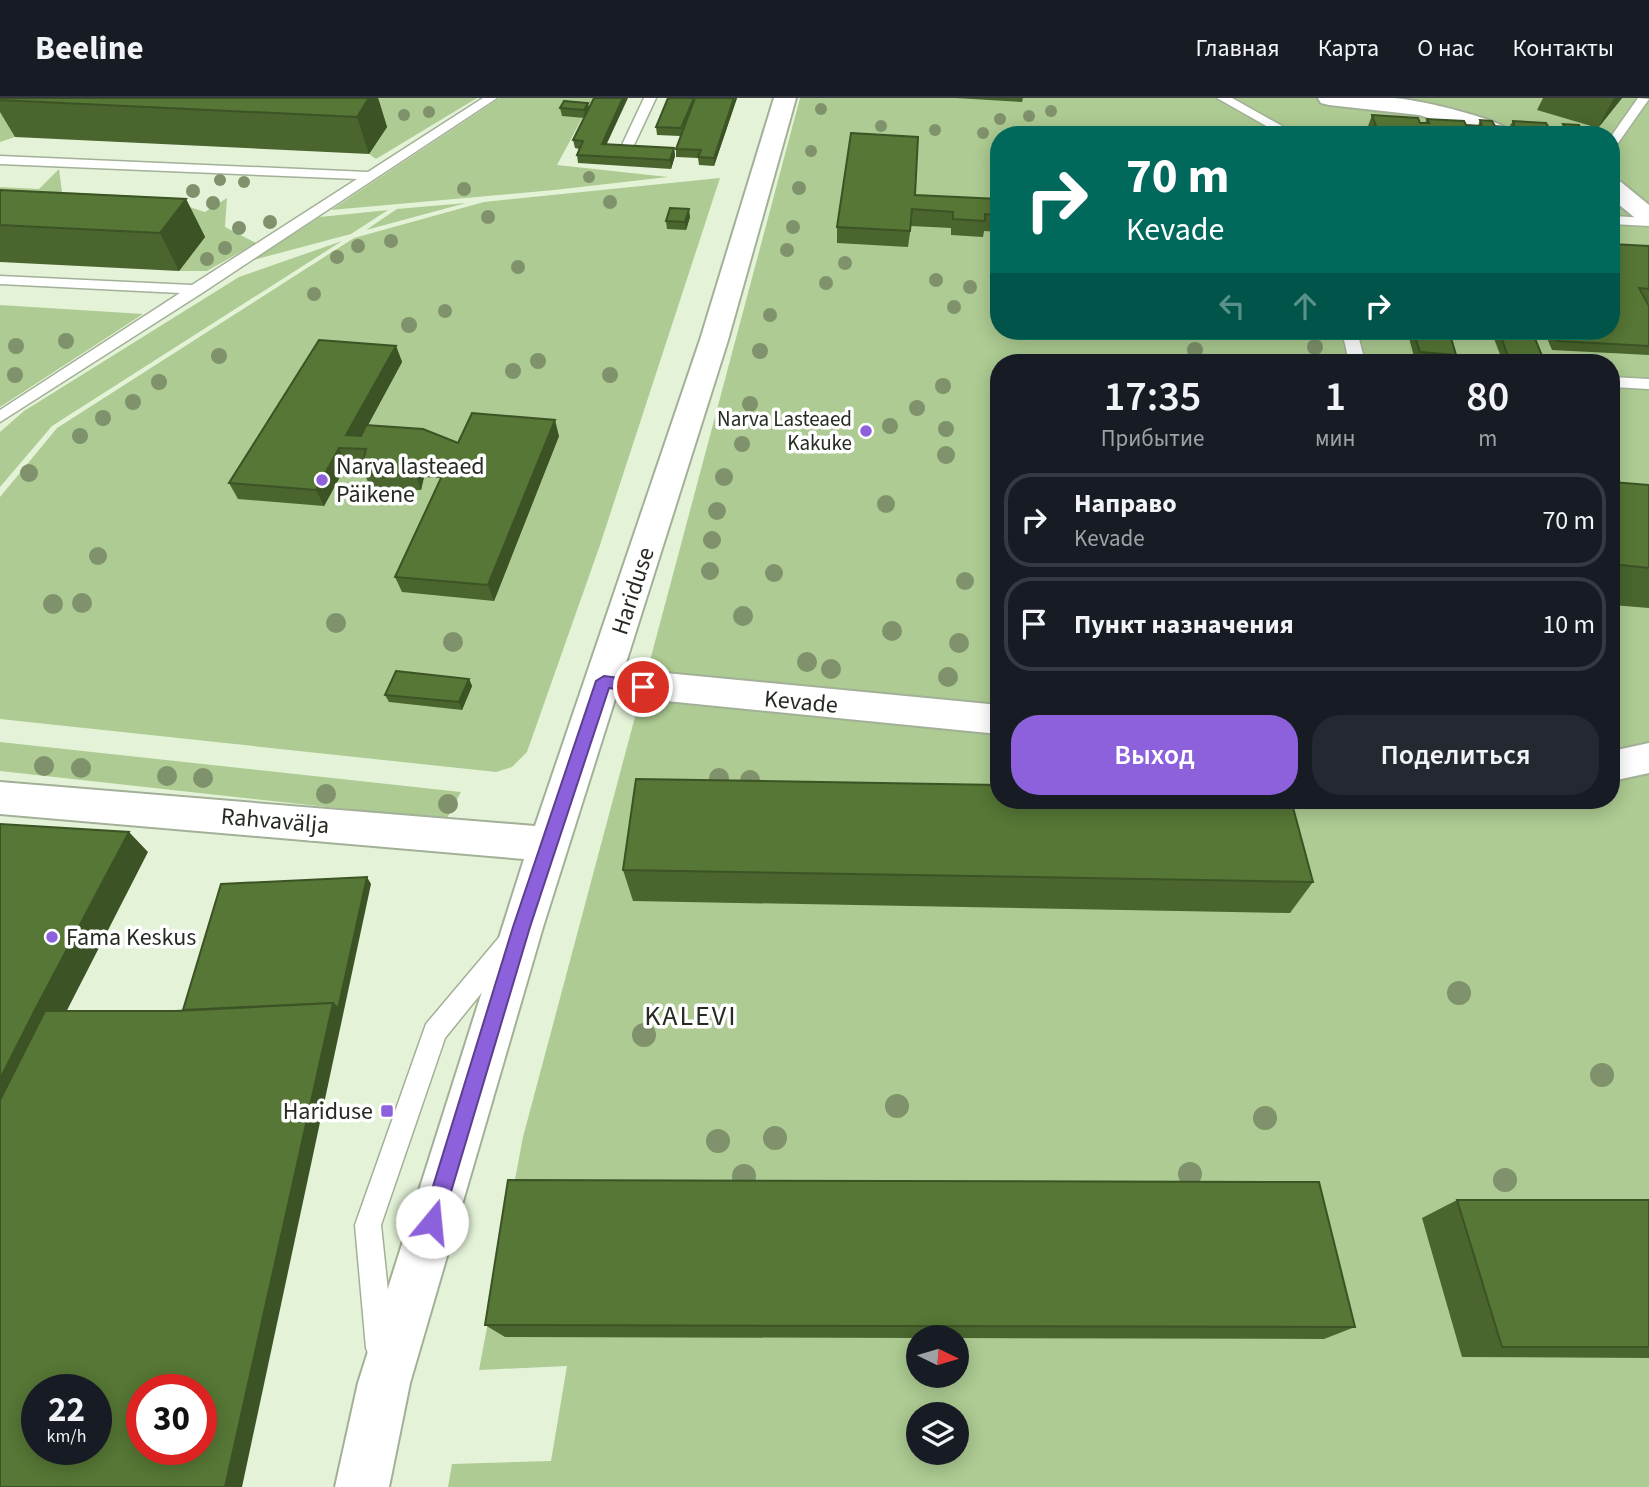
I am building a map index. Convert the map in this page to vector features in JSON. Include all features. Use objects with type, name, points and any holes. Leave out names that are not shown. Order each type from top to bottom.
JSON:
[{"type":"street","name":"Hariduse","points":[[362,1487],[384,1383],[522,927],[713,340],[785,98]]},
{"type":"street","points":[[1329,98],[1396,100],[1485,126]]},
{"type":"street","points":[[1620,194],[1649,220]]},
{"type":"street","name":"Kevade","points":[[604,681],[990,719]]},
{"type":"street","name":"Rahvavälja","points":[[0,798],[549,844]]},
{"type":"lane","points":[[0,417],[491,98]]},
{"type":"lane","points":[[628,145],[650,98]]},
{"type":"lane","points":[[1223,98],[1275,126]]},
{"type":"lane","points":[[1620,132],[1644,98]]},
{"type":"lane","points":[[0,160],[371,176]]},
{"type":"lane","points":[[1620,220],[1649,220]]},
{"type":"lane","points":[[0,281],[197,290]]},
{"type":"lane","points":[[1620,382],[1649,384]]},
{"type":"lane","points":[[384,1383],[368,1225],[435,1032],[522,927]]},
{"type":"green space","points":[[477,98],[376,159],[369,154],[386,127],[42,111],[15,137],[0,142],[0,100]]},
{"type":"green space","points":[[500,98],[593,98],[557,165],[668,177],[331,210]]},
{"type":"green space","points":[[800,98],[1649,98],[1649,1487],[448,1487],[452,1464],[551,1461],[567,1366],[479,1370],[523,1137]]},
{"type":"green space","points":[[59,169],[62,192],[158,197],[205,212],[227,198],[225,227],[256,243],[207,271],[179,271],[204,237],[0,227],[0,187],[39,189]]},
{"type":"green space","name":"Narva lasteaed Päikene","points":[[720,178],[600,545],[527,752],[512,767],[496,772],[0,719],[0,497],[57,428],[354,238],[484,202]]},
{"type":"green space","points":[[466,203],[366,230],[397,209]]},
{"type":"green space","points":[[388,210],[351,234],[253,260],[320,217]]},
{"type":"green space","points":[[342,241],[52,426],[0,487],[0,432],[24,411],[239,277]]},
{"type":"green space","points":[[0,305],[143,314],[0,407]]},
{"type":"green space","points":[[0,742],[461,792],[446,820],[0,771]]},
{"type":"building","points":[[0,98],[369,98],[357,117]]},
{"type":"building","points":[[594,98],[623,98],[602,144],[674,148],[670,160],[577,155],[583,141],[573,140]]},
{"type":"building","points":[[668,98],[694,98],[681,128],[656,127]]},
{"type":"building","points":[[695,98],[734,98],[714,158],[698,157],[701,150],[676,149]]},
{"type":"building","points":[[564,101],[588,103],[584,110],[560,108]]},
{"type":"building","points":[[1372,115],[1418,118],[1420,123],[1429,123],[1427,119],[1464,121],[1466,125],[1482,126],[1376,126]]},
{"type":"building","points":[[1480,120],[1492,121],[1495,126],[1482,126]]},
{"type":"building","points":[[1513,121],[1546,123],[1548,126],[1514,126]]},
{"type":"building","points":[[851,133],[918,137],[915,195],[990,199],[990,214],[985,214],[985,221],[953,219],[953,212],[912,209],[910,231],[837,227]]},
{"type":"building","points":[[0,190],[186,199],[160,233],[0,225]]},
{"type":"building","points":[[670,208],[689,209],[685,222],[666,221]]},
{"type":"building","points":[[1620,244],[1649,246],[1649,289],[1639,288],[1649,306],[1649,346],[1557,341],[1620,340]]},
{"type":"building","points":[[319,340],[396,346],[346,435],[361,436],[366,425],[423,429],[458,443],[472,413],[555,420],[488,585],[395,577],[448,463],[418,461],[415,474],[365,475],[370,461],[363,461],[366,449],[339,448],[316,490],[229,483]]},
{"type":"building","points":[[1416,340],[1452,340],[1456,354],[1444,354],[1420,352]]},
{"type":"building","points":[[1502,340],[1536,340],[1541,354],[1507,354]]},
{"type":"building","points":[[1620,483],[1649,485],[1649,568],[1620,565]]},
{"type":"building","points":[[396,671],[469,679],[459,702],[385,695]]},
{"type":"building","points":[[636,779],[990,785],[990,809],[1293,809],[1313,882],[623,870]]},
{"type":"building","name":"Fama Keskus","points":[[0,824],[129,832],[0,1079]]},
{"type":"building","points":[[367,877],[338,1009],[333,1003],[183,1010],[221,884]]},
{"type":"building","points":[[333,1003],[225,1487],[0,1487],[0,1100],[45,1011],[175,1011]]},
{"type":"building","points":[[508,1180],[1319,1182],[1355,1327],[970,1325],[485,1325]]},
{"type":"building","points":[[1457,1200],[1649,1200],[1649,1347],[1502,1347]]},
{"type":"place","name":"Narva Lasteaed Kakuke","points":[[866,431]]},
{"type":"place","name":"Narva lasteaed Päikene","points":[[322,480]]},
{"type":"place","name":"Fama Keskus","points":[[52,937]]},
{"type":"place","name":"Hariduse","points":[[387,1111]]},
{"type":"district","name":"KALEVI","points":[[691,1016]]},
{"type":"route","points":[[432,1222],[522,927],[604,681],[643,687]]}]
